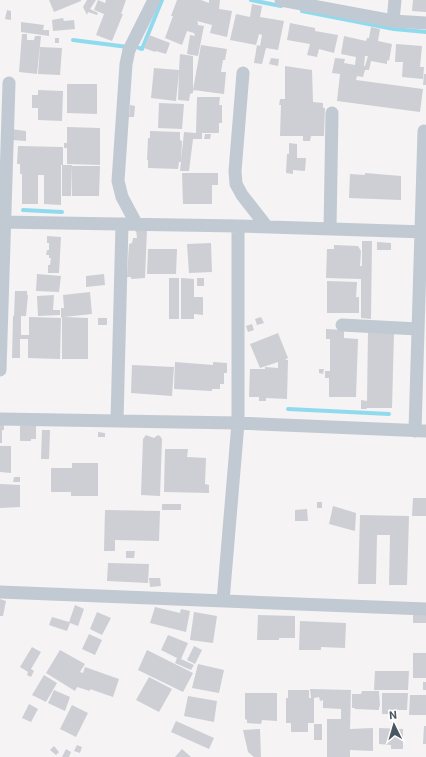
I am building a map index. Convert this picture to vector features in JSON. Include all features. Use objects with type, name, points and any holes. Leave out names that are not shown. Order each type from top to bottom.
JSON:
[{"type":"street","points":[[136,225],[122,197],[118,181],[126,64],[129,50],[154,0]]},
{"type":"street","points":[[280,0],[393,21],[426,23]]},
{"type":"street","points":[[393,21],[396,0]]},
{"type":"street","points":[[243,73],[235,171],[236,184],[242,195],[267,227]]},
{"type":"street","points":[[0,370],[3,222],[9,83]]},
{"type":"street","points":[[330,229],[332,113]]},
{"type":"street","points":[[0,419],[238,423],[420,431],[418,329],[423,232],[424,131]]},
{"type":"street","points":[[3,222],[238,226],[423,232]]},
{"type":"street","points":[[117,421],[122,224]]},
{"type":"street","points":[[223,601],[238,423],[238,226]]},
{"type":"street","points":[[342,325],[418,329]]},
{"type":"street","points":[[0,592],[426,609]]},
{"type":"building","points":[[49,0],[81,0],[81,1],[54,12]]},
{"type":"building","points":[[87,0],[96,0],[90,9],[98,13],[97,15],[88,12],[87,15],[83,7]]},
{"type":"building","points":[[98,0],[105,3],[106,0],[126,0],[121,14],[123,14],[112,41],[96,35],[104,14],[94,10]]},
{"type":"building","points":[[177,0],[201,0],[209,3],[209,0],[220,0],[219,9],[232,11],[227,37],[210,33],[212,25],[197,21],[198,25],[204,26],[198,56],[187,54],[190,35],[195,36],[194,33],[187,31],[182,45],[165,38]]},
{"type":"building","points":[[413,0],[426,0],[426,12],[412,11]]},
{"type":"building","points":[[252,4],[262,6],[260,17],[284,21],[278,50],[266,48],[262,64],[254,63],[257,45],[260,46],[262,35],[259,34],[256,45],[230,40],[236,14],[250,17]]},
{"type":"building","points":[[7,10],[11,11],[11,20],[5,19]]},
{"type":"building","points":[[63,18],[64,21],[74,20],[75,29],[53,31],[52,20]]},
{"type":"building","points":[[21,22],[44,25],[43,30],[49,30],[49,36],[21,32]]},
{"type":"building","points":[[290,23],[315,28],[315,31],[338,35],[334,53],[319,49],[317,57],[307,55],[310,44],[287,40]]},
{"type":"building","points":[[371,27],[380,29],[378,41],[392,44],[389,61],[387,60],[387,64],[371,61],[369,70],[365,70],[363,77],[357,76],[356,80],[423,89],[420,112],[337,101],[340,74],[332,73],[335,58],[345,59],[344,63],[355,65],[356,57],[341,54],[344,36],[366,41],[367,38],[369,38]],"holes":[[[365,56],[368,56],[365,66],[364,66]]]},
{"type":"building","points":[[22,34],[27,34],[27,40],[34,40],[35,36],[41,36],[37,74],[19,72]]},
{"type":"building","points":[[149,35],[170,43],[166,54],[144,48]]},
{"type":"building","points":[[55,38],[59,38],[59,43],[55,43]]},
{"type":"building","points":[[396,44],[422,46],[420,67],[424,67],[423,79],[402,77],[403,62],[395,62]]},
{"type":"building","points":[[201,45],[227,49],[221,72],[226,72],[224,94],[193,90]]},
{"type":"building","points":[[40,47],[62,48],[60,75],[38,74]]},
{"type":"building","points":[[180,54],[193,56],[193,93],[190,94],[189,101],[178,100],[179,72],[176,101],[151,98],[154,68],[179,70]]},
{"type":"building","points":[[271,58],[279,59],[278,66],[269,64]]},
{"type":"building","points":[[285,66],[312,70],[313,102],[323,103],[323,108],[325,108],[324,136],[311,136],[310,141],[303,141],[303,136],[280,136],[281,105],[279,105],[280,99],[285,99]]},
{"type":"building","points":[[424,74],[426,74],[426,85],[423,85]]},
{"type":"building","points":[[67,84],[97,84],[97,114],[67,113]]},
{"type":"building","points":[[38,90],[63,91],[62,121],[38,120],[38,108],[32,108],[32,95],[38,95]]},
{"type":"building","points":[[197,97],[220,97],[219,105],[222,105],[222,123],[219,123],[219,133],[202,133],[202,139],[193,139],[189,171],[180,171],[181,162],[179,162],[178,169],[148,168],[148,138],[150,138],[150,131],[180,132],[180,140],[182,141],[181,161],[184,132],[196,133]]},
{"type":"building","points":[[159,103],[184,104],[182,129],[158,128]]},
{"type":"building","points":[[130,105],[135,106],[134,117],[129,117]]},
{"type":"building","points":[[67,127],[100,128],[100,165],[67,164],[67,148],[64,148],[64,143],[67,143]]},
{"type":"building","points":[[11,129],[26,131],[26,141],[11,140]]},
{"type":"building","points":[[205,134],[211,134],[210,139],[204,139]]},
{"type":"building","points":[[289,143],[297,144],[297,158],[306,158],[305,171],[293,170],[293,174],[286,173]]},
{"type":"building","points":[[18,146],[63,147],[63,165],[61,165],[61,205],[44,204],[44,175],[38,175],[38,204],[22,204],[22,174],[20,174],[20,164],[17,164]]},
{"type":"building","points":[[62,165],[72,165],[71,196],[62,196]]},
{"type":"building","points":[[72,166],[100,166],[99,196],[72,196]]},
{"type":"building","points":[[182,173],[218,173],[218,185],[212,185],[212,204],[183,204]]},
{"type":"building","points":[[365,173],[401,176],[401,200],[349,198],[350,174],[365,175]]},
{"type":"building","points":[[136,229],[147,229],[145,278],[131,279],[131,277],[127,277],[129,244],[132,243],[133,238],[137,238]]},
{"type":"building","points":[[47,236],[61,237],[59,273],[48,273],[48,265],[50,265],[51,258],[49,258],[49,255],[46,255],[47,250],[49,250]]},
{"type":"building","points":[[362,241],[372,241],[371,319],[361,318],[361,279],[326,278],[327,249],[334,249],[334,245],[358,246],[361,251],[360,266],[362,266]]},
{"type":"building","points":[[377,242],[391,243],[391,250],[377,250]]},
{"type":"building","points":[[211,243],[212,272],[189,273],[187,244]]},
{"type":"building","points":[[148,249],[177,249],[176,274],[147,274]]},
{"type":"building","points":[[37,274],[61,276],[59,292],[36,291]]},
{"type":"building","points":[[104,274],[105,285],[86,287],[86,276]]},
{"type":"building","points":[[169,278],[179,278],[179,319],[169,319]]},
{"type":"building","points":[[181,278],[194,279],[194,297],[203,297],[203,315],[194,314],[194,319],[181,319]]},
{"type":"building","points":[[197,278],[204,278],[204,286],[197,286]]},
{"type":"building","points":[[327,281],[357,282],[356,297],[359,297],[359,313],[327,313]]},
{"type":"building","points":[[15,291],[27,291],[28,295],[26,316],[21,316],[21,335],[29,335],[29,317],[61,318],[60,359],[28,358],[28,339],[20,339],[20,358],[12,358]]},
{"type":"building","points":[[90,292],[92,314],[64,317],[88,318],[88,359],[62,359],[61,308],[64,308],[63,295]]},
{"type":"building","points":[[54,295],[53,310],[60,310],[60,315],[38,316],[37,296]]},
{"type":"building","points":[[261,317],[264,323],[257,325],[255,319]]},
{"type":"building","points":[[98,318],[107,318],[107,325],[98,325]]},
{"type":"building","points":[[252,324],[254,330],[248,332],[246,326]]},
{"type":"building","points":[[326,329],[344,330],[344,338],[358,339],[356,397],[329,397],[329,378],[325,378],[325,371],[330,371],[330,339],[326,339]]},
{"type":"building","points":[[368,332],[394,333],[392,408],[361,409],[361,400],[367,401]]},
{"type":"building","points":[[278,333],[288,358],[285,360],[288,360],[287,399],[266,398],[266,401],[259,401],[259,397],[249,397],[250,369],[265,369],[265,367],[278,368],[278,362],[260,368],[250,344]]},
{"type":"building","points":[[175,362],[213,365],[213,362],[227,363],[227,373],[224,373],[224,384],[220,384],[220,389],[212,389],[212,391],[174,389]]},
{"type":"building","points":[[132,365],[174,367],[172,396],[131,393]]},
{"type":"building","points":[[319,369],[324,369],[323,374],[319,373]]},
{"type":"building","points":[[0,424],[4,424],[4,430],[2,430],[2,443],[0,443]]},
{"type":"building","points":[[20,426],[36,426],[36,439],[31,439],[31,441],[20,441]]},
{"type":"building","points":[[42,430],[50,430],[49,459],[41,459]]},
{"type":"building","points":[[98,432],[105,433],[105,437],[98,437]]},
{"type":"building","points":[[146,435],[154,438],[158,435],[162,439],[160,496],[141,495],[143,439]]},
{"type":"building","points":[[0,446],[11,446],[11,473],[0,472]]},
{"type":"building","points":[[165,449],[188,449],[187,457],[206,458],[205,484],[209,485],[209,493],[164,492]]},
{"type":"building","points":[[72,463],[98,463],[98,496],[71,496],[71,492],[51,492],[51,468],[72,468]]},
{"type":"building","points":[[14,477],[20,477],[20,482],[13,482]]},
{"type":"building","points":[[0,484],[20,485],[20,507],[0,508]]},
{"type":"building","points":[[413,498],[426,498],[426,516],[412,516]]},
{"type":"building","points":[[317,502],[322,502],[322,508],[317,508]]},
{"type":"building","points":[[162,504],[181,504],[181,510],[162,510]]},
{"type":"building","points":[[333,506],[356,513],[355,531],[329,524]]},
{"type":"building","points":[[307,509],[308,521],[295,521],[295,510]]},
{"type":"building","points":[[105,510],[160,511],[159,541],[115,540],[115,551],[104,551]]},
{"type":"building","points":[[360,515],[409,516],[407,585],[389,585],[390,535],[377,535],[376,584],[358,584]]},
{"type":"building","points":[[126,551],[135,551],[134,558],[126,558]]},
{"type":"building","points":[[108,563],[149,564],[148,583],[107,581]]},
{"type":"building","points":[[149,578],[160,578],[161,586],[150,587]]},
{"type":"building","points":[[0,599],[6,601],[3,616],[0,616]]},
{"type":"building","points":[[75,605],[84,609],[78,626],[70,623],[67,631],[49,625],[52,617],[69,622]]},
{"type":"building","points":[[155,607],[180,613],[181,609],[190,611],[186,632],[150,623]]},
{"type":"building","points":[[97,612],[111,618],[102,635],[90,629]]},
{"type":"building","points":[[194,612],[217,616],[213,643],[190,640]]},
{"type":"building","points":[[413,614],[426,614],[426,623],[413,623]]},
{"type":"building","points":[[258,615],[295,616],[295,638],[257,640]]},
{"type":"building","points":[[300,621],[346,623],[345,648],[321,647],[321,650],[299,650]]},
{"type":"building","points":[[89,634],[102,640],[95,655],[82,649]]},
{"type":"building","points":[[168,635],[188,643],[181,659],[194,665],[191,670],[175,663],[177,658],[161,650]]},
{"type":"building","points":[[194,646],[202,650],[195,664],[187,660]]},
{"type":"building","points":[[32,647],[41,652],[31,669],[34,671],[31,677],[27,675],[28,672],[20,667]]},
{"type":"building","points":[[60,650],[85,664],[80,672],[83,673],[85,667],[119,679],[113,697],[90,689],[90,691],[77,687],[75,691],[46,673]]},
{"type":"building","points":[[147,650],[193,673],[183,692],[138,670]]},
{"type":"building","points":[[413,653],[426,653],[426,678],[413,678]]},
{"type":"building","points":[[198,664],[224,670],[219,693],[192,688]]},
{"type":"building","points":[[375,671],[409,671],[408,690],[374,690]]},
{"type":"building","points":[[44,675],[57,683],[46,702],[32,695]]},
{"type":"building","points":[[149,677],[172,689],[159,712],[136,700]]},
{"type":"building","points":[[423,682],[426,682],[426,690],[423,690]]},
{"type":"building","points":[[310,689],[351,690],[350,729],[373,728],[373,751],[350,750],[350,757],[327,757],[327,719],[341,719],[341,709],[323,708],[323,700],[320,701],[319,697],[314,698],[314,723],[308,723],[308,732],[291,732],[291,723],[286,723],[286,698],[288,698],[288,690],[309,690],[309,698],[311,698]]},
{"type":"building","points":[[54,690],[70,697],[65,711],[48,703]]},
{"type":"building","points":[[362,691],[379,691],[379,710],[352,708],[352,694],[361,694]]},
{"type":"building","points":[[245,693],[277,693],[277,721],[262,720],[261,724],[247,723],[247,720],[245,719]]},
{"type":"building","points":[[382,693],[408,693],[407,710],[390,710],[390,714],[382,714]]},
{"type":"building","points":[[410,695],[426,695],[426,715],[409,715]]},
{"type":"building","points":[[188,696],[217,701],[214,722],[184,716]]},
{"type":"building","points":[[29,704],[38,709],[31,722],[22,718]]},
{"type":"building","points":[[72,705],[88,713],[76,737],[60,729]]},
{"type":"building","points":[[176,721],[214,738],[209,749],[171,732]]},
{"type":"building","points":[[314,724],[322,724],[322,740],[314,740]]},
{"type":"building","points":[[424,726],[426,726],[426,744],[423,744]]},
{"type":"building","points":[[379,728],[403,729],[403,749],[391,749],[391,745],[379,744]]},
{"type":"building","points":[[260,729],[261,757],[254,757],[248,752],[243,730]]},
{"type":"building","points":[[77,745],[82,747],[80,753],[74,751]]},
{"type":"building","points":[[54,746],[59,752],[56,755],[50,750]]},
{"type":"building","points":[[66,749],[71,752],[69,757],[62,757]]},
{"type":"building","points":[[182,749],[191,757],[175,757]]},
{"type":"waterway","points":[[139,48],[142,49],[162,0]]},
{"type":"waterway","points":[[251,0],[281,6]]},
{"type":"waterway","points":[[302,11],[394,29],[426,32]]},
{"type":"waterway","points":[[73,40],[128,47]]},
{"type":"waterway","points":[[23,210],[62,212]]},
{"type":"waterway","points":[[288,409],[389,414]]}]
